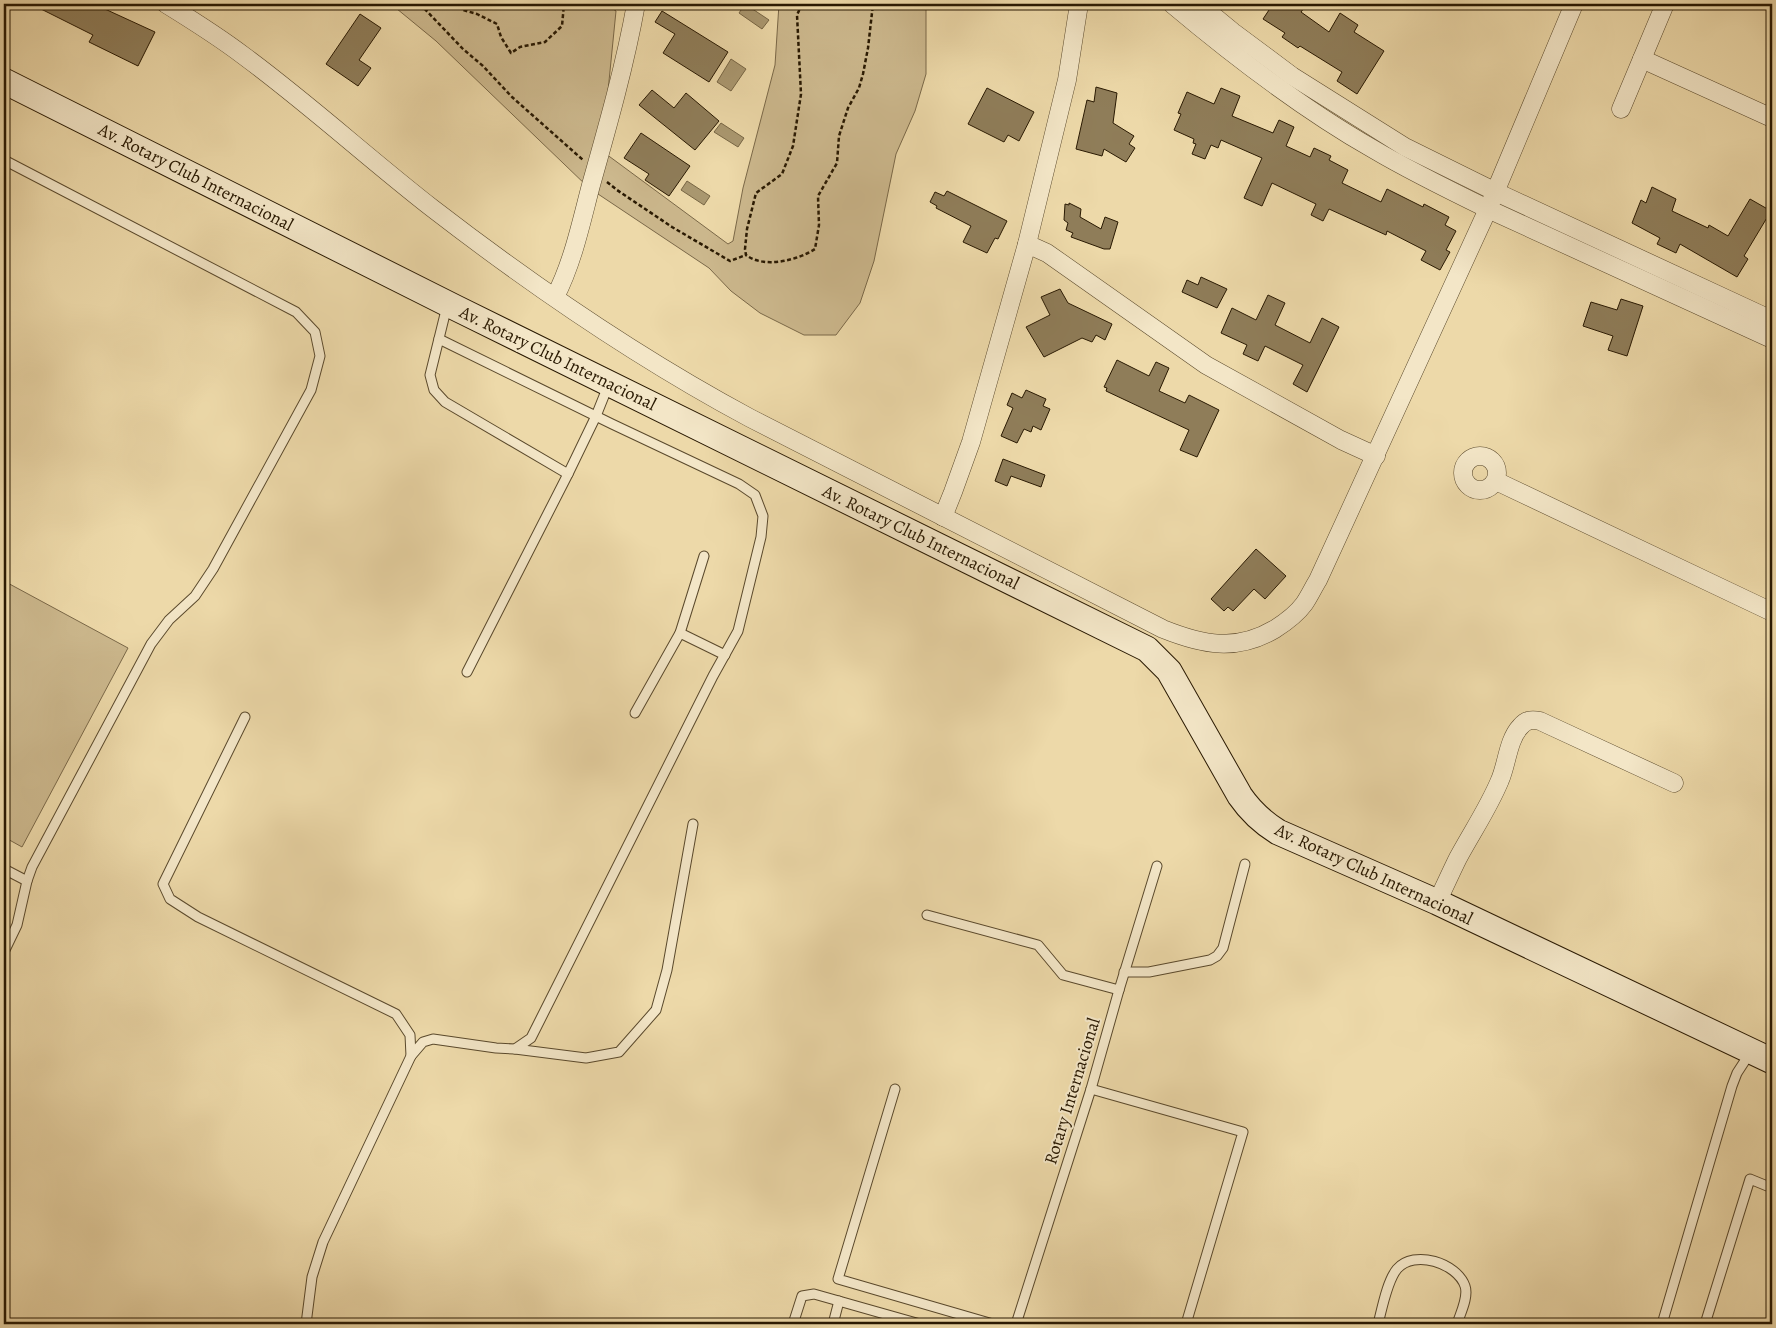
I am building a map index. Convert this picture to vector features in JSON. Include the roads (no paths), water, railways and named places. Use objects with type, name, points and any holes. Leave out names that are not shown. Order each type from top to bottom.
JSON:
[{"type":"main road","name":"Av. Rotary Club Internacional","points":[[4,81],[448,304],[1147,649],[1169,671],[1240,796],[1251,811],[1264,823],[1278,832],[1437,902],[1762,1056]]},
{"type":"street","points":[[166,4],[251,61],[432,208],[486,249],[618,341],[713,398],[943,517],[1177,634],[1204,643],[1223,645],[1251,640],[1290,619],[1304,604],[1318,580],[1496,192],[1574,4]]},
{"type":"street","points":[[555,297],[568,267],[595,171],[616,92],[636,4]]},
{"type":"street","points":[[943,517],[974,432],[1027,244],[1067,80],[1079,4]]},
{"type":"street","points":[[1172,4],[1282,90],[1328,122],[1373,149],[1448,190],[1772,339]]},
{"type":"street","points":[[1199,4],[1292,76],[1404,147],[1496,192],[1772,320]]},
{"type":"street","points":[[1621,109],[1665,4]]},
{"type":"street","points":[[1642,59],[1772,118]]},
{"type":"street","points":[[1027,244],[1047,253],[1206,365],[1341,440],[1376,456]]},
{"type":"street","points":[[1496,481],[1772,612]]},
{"type":"street","points":[[1437,902],[1494,794],[1501,779],[1514,738],[1519,728],[1527,720],[1534,719],[1540,721],[1674,783]]},
{"type":"lane","points":[[4,160],[296,312],[315,332],[320,356],[311,390],[213,569],[195,596],[169,620],[151,644],[50,833],[27,881],[17,925],[4,952]]},
{"type":"lane","points":[[448,304],[430,375],[434,390],[445,402],[568,474]]},
{"type":"lane","points":[[439,339],[739,484],[755,495],[763,516],[761,537],[738,631],[532,1038],[515,1049]]},
{"type":"lane","points":[[467,672],[568,474],[596,416],[609,383]]},
{"type":"lane","points":[[635,712],[680,633],[704,556]]},
{"type":"lane","points":[[680,633],[725,655]]},
{"type":"lane","points":[[245,717],[163,884],[170,898],[198,916],[396,1014],[410,1035],[411,1056]]},
{"type":"lane","points":[[306,1324],[312,1277],[323,1242],[411,1056],[423,1042],[433,1039],[586,1058],[619,1052],[656,1010],[667,970],[693,824]]},
{"type":"lane","points":[[1124,972],[1149,972],[1210,960],[1217,956],[1223,948],[1245,864]]},
{"type":"lane","name":"Rotary Internacional","points":[[1016,1324],[1091,1089],[1124,972],[1157,866]]},
{"type":"lane","points":[[4,869],[27,881]]},
{"type":"lane","points":[[927,914],[1038,945],[1063,975],[1119,990]]},
{"type":"lane","points":[[1662,1324],[1732,1086],[1737,1074],[1762,1056]]},
{"type":"lane","points":[[895,1089],[838,1279],[993,1324]]},
{"type":"lane","points":[[1091,1089],[1243,1132],[1186,1324]]},
{"type":"lane","points":[[1705,1324],[1750,1178],[1772,1188]]},
{"type":"lane","points":[[1378,1324],[1394,1274],[1407,1261],[1417,1259],[1431,1260],[1446,1266],[1458,1275],[1466,1287],[1466,1296],[1458,1324]]},
{"type":"lane","points":[[793,1324],[802,1296],[814,1294],[920,1324]]},
{"type":"lane","points":[[833,1324],[839,1301]]}]
